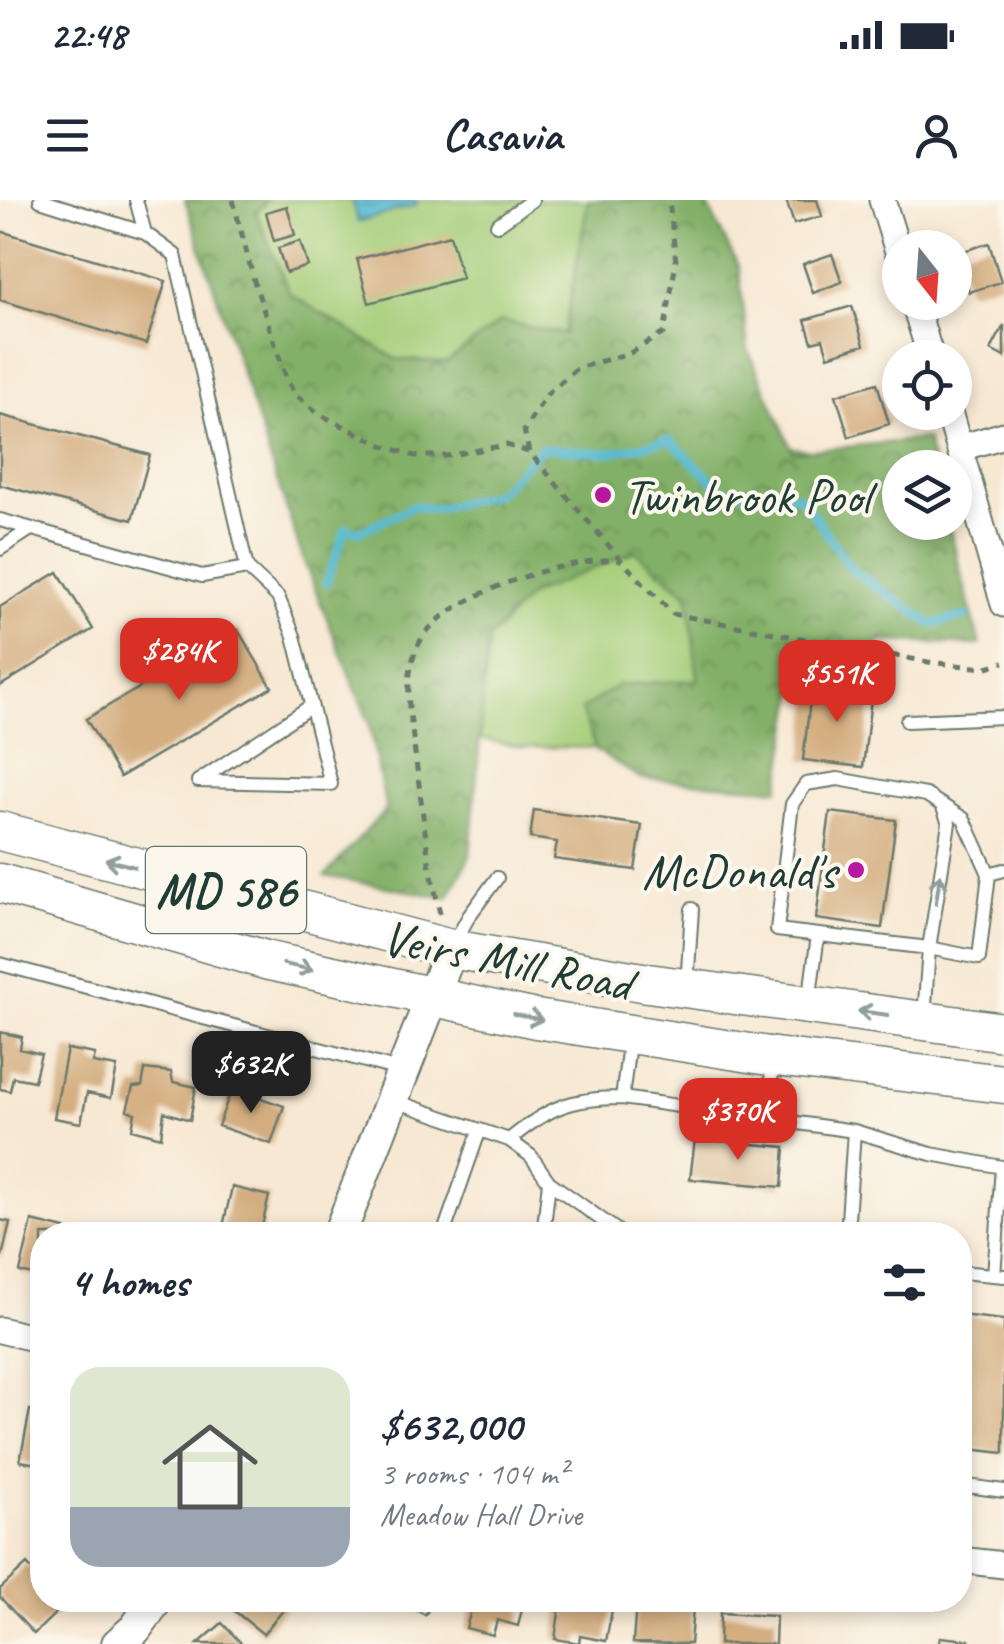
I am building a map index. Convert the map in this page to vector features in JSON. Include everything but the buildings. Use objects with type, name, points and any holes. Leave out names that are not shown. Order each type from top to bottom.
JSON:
[{"type":"main road","name":"Veirs Mill Road","points":[[0,831],[451,949],[687,989],[1004,1032]]},
{"type":"main road","name":"Veirs Mill Road","points":[[0,883],[269,961],[630,1036],[1004,1084]]},
{"type":"street","points":[[882,200],[891,230]]},
{"type":"street","points":[[954,430],[1004,604]]},
{"type":"street","points":[[960,448],[1004,434]]},
{"type":"street","points":[[344,1222],[451,949]]},
{"type":"street","points":[[0,1330],[30,1337]]},
{"type":"street","points":[[972,1561],[1004,1565]]},
{"type":"street","points":[[118,1644],[147,1612]]},
{"type":"lane","points":[[40,200],[145,233],[175,255],[248,568],[278,598],[294,636],[312,706],[331,784],[198,781],[312,706]]},
{"type":"lane","points":[[136,200],[145,233]]},
{"type":"lane","points":[[497,225],[532,200]]},
{"type":"lane","points":[[0,520],[202,576],[248,568]]},
{"type":"lane","points":[[0,550],[31,529]]},
{"type":"lane","points":[[906,721],[1004,717]]},
{"type":"lane","points":[[838,779],[926,795],[964,819],[989,874],[979,958],[929,948],[777,930],[792,804],[806,784],[838,779]]},
{"type":"lane","points":[[924,1021],[929,948],[949,823],[942,805]]},
{"type":"lane","points":[[989,874],[1004,870]]},
{"type":"lane","points":[[451,949],[497,878]]},
{"type":"lane","points":[[687,989],[692,909]]},
{"type":"lane","points":[[809,1004],[818,935]]},
{"type":"lane","points":[[0,964],[398,1086],[479,1132],[509,1140],[530,1156],[549,1182],[605,1222]]},
{"type":"lane","points":[[622,1098],[630,1036]]},
{"type":"lane","points":[[763,1116],[775,1057]]},
{"type":"lane","points":[[509,1140],[544,1111],[596,1098],[622,1098],[854,1131],[931,1154],[1002,1167],[999,1276],[972,1273]]},
{"type":"lane","points":[[848,1222],[854,1131]]},
{"type":"lane","points":[[448,1222],[479,1132]]},
{"type":"lane","points":[[544,1222],[549,1182]]},
{"type":"lane","points":[[972,1487],[1004,1491]]},
{"type":"path","points":[[234,200],[267,327],[287,380],[305,403],[382,445],[415,456],[447,456],[506,445],[529,452]]},
{"type":"path","points":[[669,200],[676,262],[664,333],[630,353],[577,368],[547,394],[524,430],[529,452],[673,614],[928,662],[984,668],[1004,662]]},
{"type":"path","points":[[451,949],[430,862],[410,707],[408,683],[416,649],[433,625],[472,599],[562,564],[601,558],[621,560]]},
{"type":"green space","name":"Twinbrook Pool","points":[[185,200],[267,200],[256,213],[290,294],[396,359],[446,363],[501,321],[564,334],[588,200],[705,200],[739,268],[748,350],[793,452],[926,439],[929,450],[882,450],[882,540],[952,540],[980,645],[880,641],[862,680],[799,671],[779,789],[640,778],[596,750],[581,710],[618,685],[698,680],[688,594],[635,551],[530,595],[488,640],[470,856],[448,898],[325,876],[386,809],[369,723],[303,559]]},
{"type":"green space","name":"Twinbrook Pool","points":[[206,200],[690,200],[759,441],[882,465],[882,540],[804,618],[758,749],[521,747],[382,720]]},
{"type":"water","points":[[352,200],[415,200],[417,205],[358,222]]},
{"type":"waterway","points":[[326,583],[346,528],[359,532],[413,506],[435,509],[497,493],[541,448],[608,453],[670,440],[722,490],[800,496],[853,571],[932,624],[967,616]]},
{"type":"place","name":"Twinbrook Pool","points":[[603,495]]},
{"type":"place","name":"McDonald's","points":[[856,870]]}]
